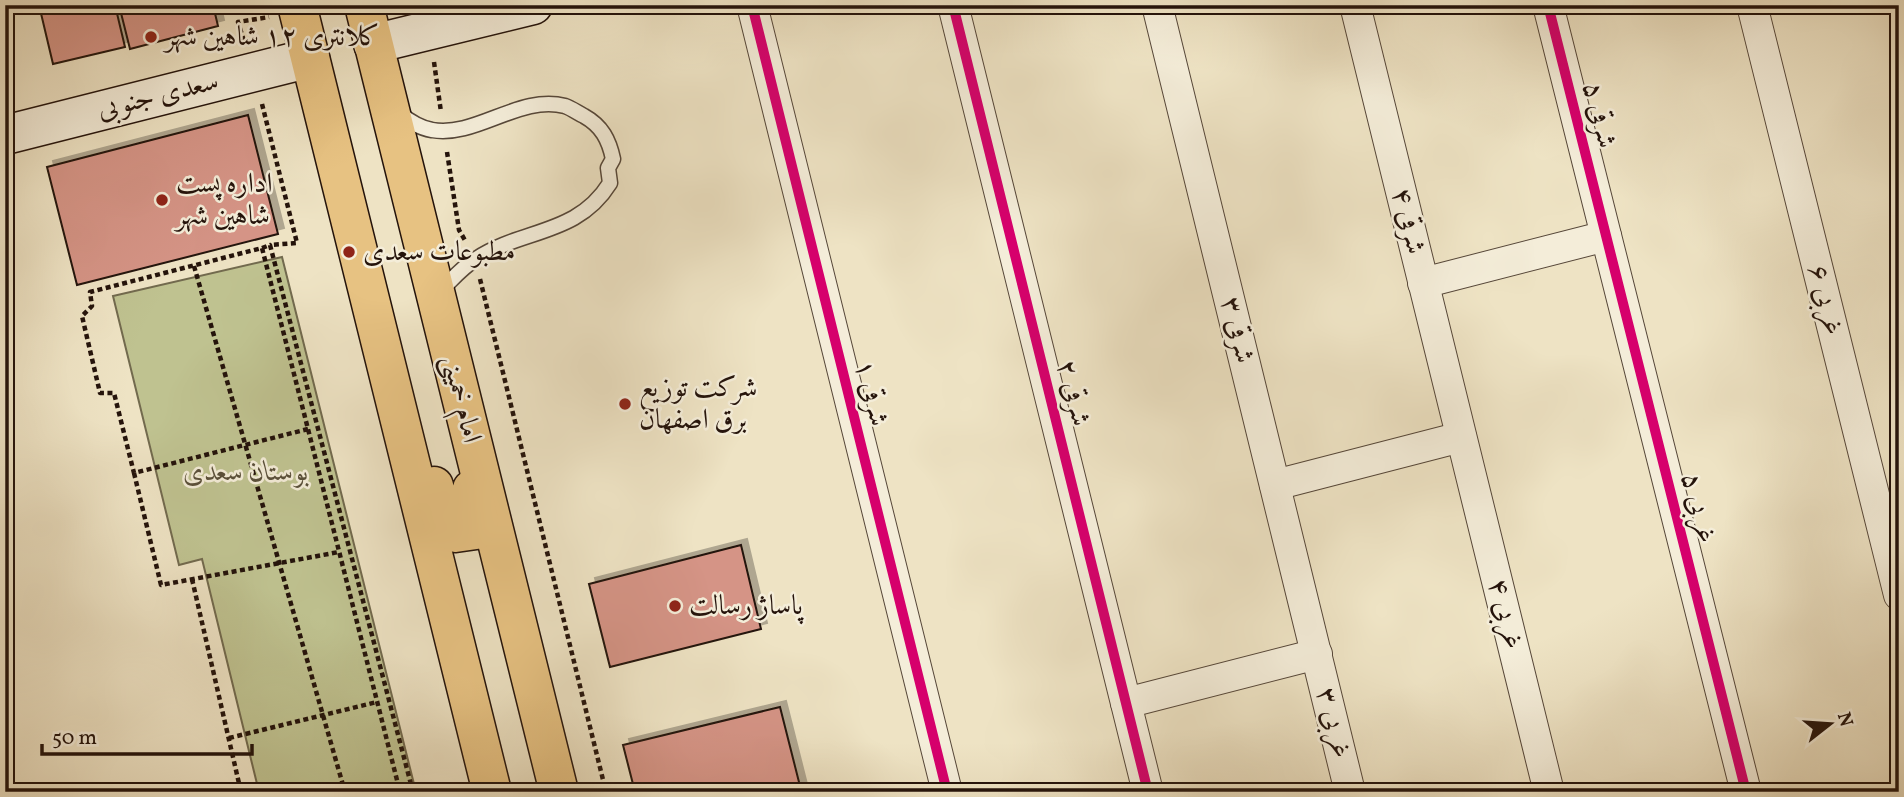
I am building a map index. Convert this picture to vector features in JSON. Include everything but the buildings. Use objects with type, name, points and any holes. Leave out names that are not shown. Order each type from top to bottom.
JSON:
[{"type":"main road","points":[[297,5],[492,792]]},
{"type":"main road","name":"امام خمینی","points":[[364,5],[559,792]]},
{"type":"main road","points":[[377,61],[533,5]]},
{"type":"main road","name":"سعدی جنوبی","points":[[5,135],[310,58]]},
{"type":"main road","points":[[382,352],[415,404],[443,525],[454,533],[476,530],[479,522],[469,478],[476,457]]},
{"type":"main road","points":[[449,624],[453,610],[443,566],[446,557],[468,554],[479,562],[508,683],[545,736]]},
{"type":"street","name":"۱ شرقی","points":[[752,5],[947,792]]},
{"type":"street","name":"۲ شرقی","points":[[953,5],[1148,792]]},
{"type":"street","name":"۳ شرقی","points":[[1157,5],[1317,654]]},
{"type":"street","name":"۴ شرقی","points":[[1355,5],[1461,437]]},
{"type":"street","name":"۵ شرقی","points":[[1548,5],[1606,236]]},
{"type":"street","name":"۶ غربی","points":[[1752,5],[1899,596]]},
{"type":"street","points":[[1423,283],[1606,236]]},
{"type":"street","name":"۵ غربی","points":[[1606,236],[1746,792]]},
{"type":"street","points":[[1275,485],[1461,437]]},
{"type":"street","name":"۴ غربی","points":[[1461,437],[1549,792]]},
{"type":"street","points":[[1126,703],[1317,654]]},
{"type":"street","name":"۳ غربی","points":[[1317,654],[1350,792]]},
{"type":"lane","points":[[377,61],[387,96],[399,112],[414,125],[433,131],[453,131],[536,106],[565,106],[593,121],[609,140],[613,159],[608,168],[610,183],[602,196],[577,219],[475,259],[435,295]]},
{"type":"path","points":[[260,95],[297,243],[270,245],[90,292],[92,306],[82,316],[100,393],[114,393],[161,584],[339,552]]},
{"type":"path","points":[[459,230],[475,259],[606,792]]},
{"type":"path","points":[[270,245],[413,792]]},
{"type":"path","points":[[262,248],[400,792]]},
{"type":"path","points":[[194,266],[345,792]]},
{"type":"path","points":[[134,473],[308,429]]},
{"type":"path","points":[[192,579],[241,792]]},
{"type":"path","points":[[229,738],[377,702]]},
{"type":"green space","name":"بوستان سعدی","points":[[282,257],[416,792],[259,792],[202,559],[179,565],[113,296]]},
{"type":"cycle path","points":[[752,5],[947,792]]},
{"type":"cycle path","points":[[953,5],[1148,792]]},
{"type":"cycle path","points":[[1548,5],[1746,792]]},
{"type":"place","name":"کلانتری ۱۲ شاهین شهر","points":[[151,37]]},
{"type":"place","name":"اداره پست شاهین شهر","points":[[162,200]]},
{"type":"place","name":"مطبوعات سعدی","points":[[349,252]]},
{"type":"place","name":"شرکت توزیع برق اصفهان","points":[[625,404]]},
{"type":"place","name":"پاساژ رسالت","points":[[675,606]]}]
